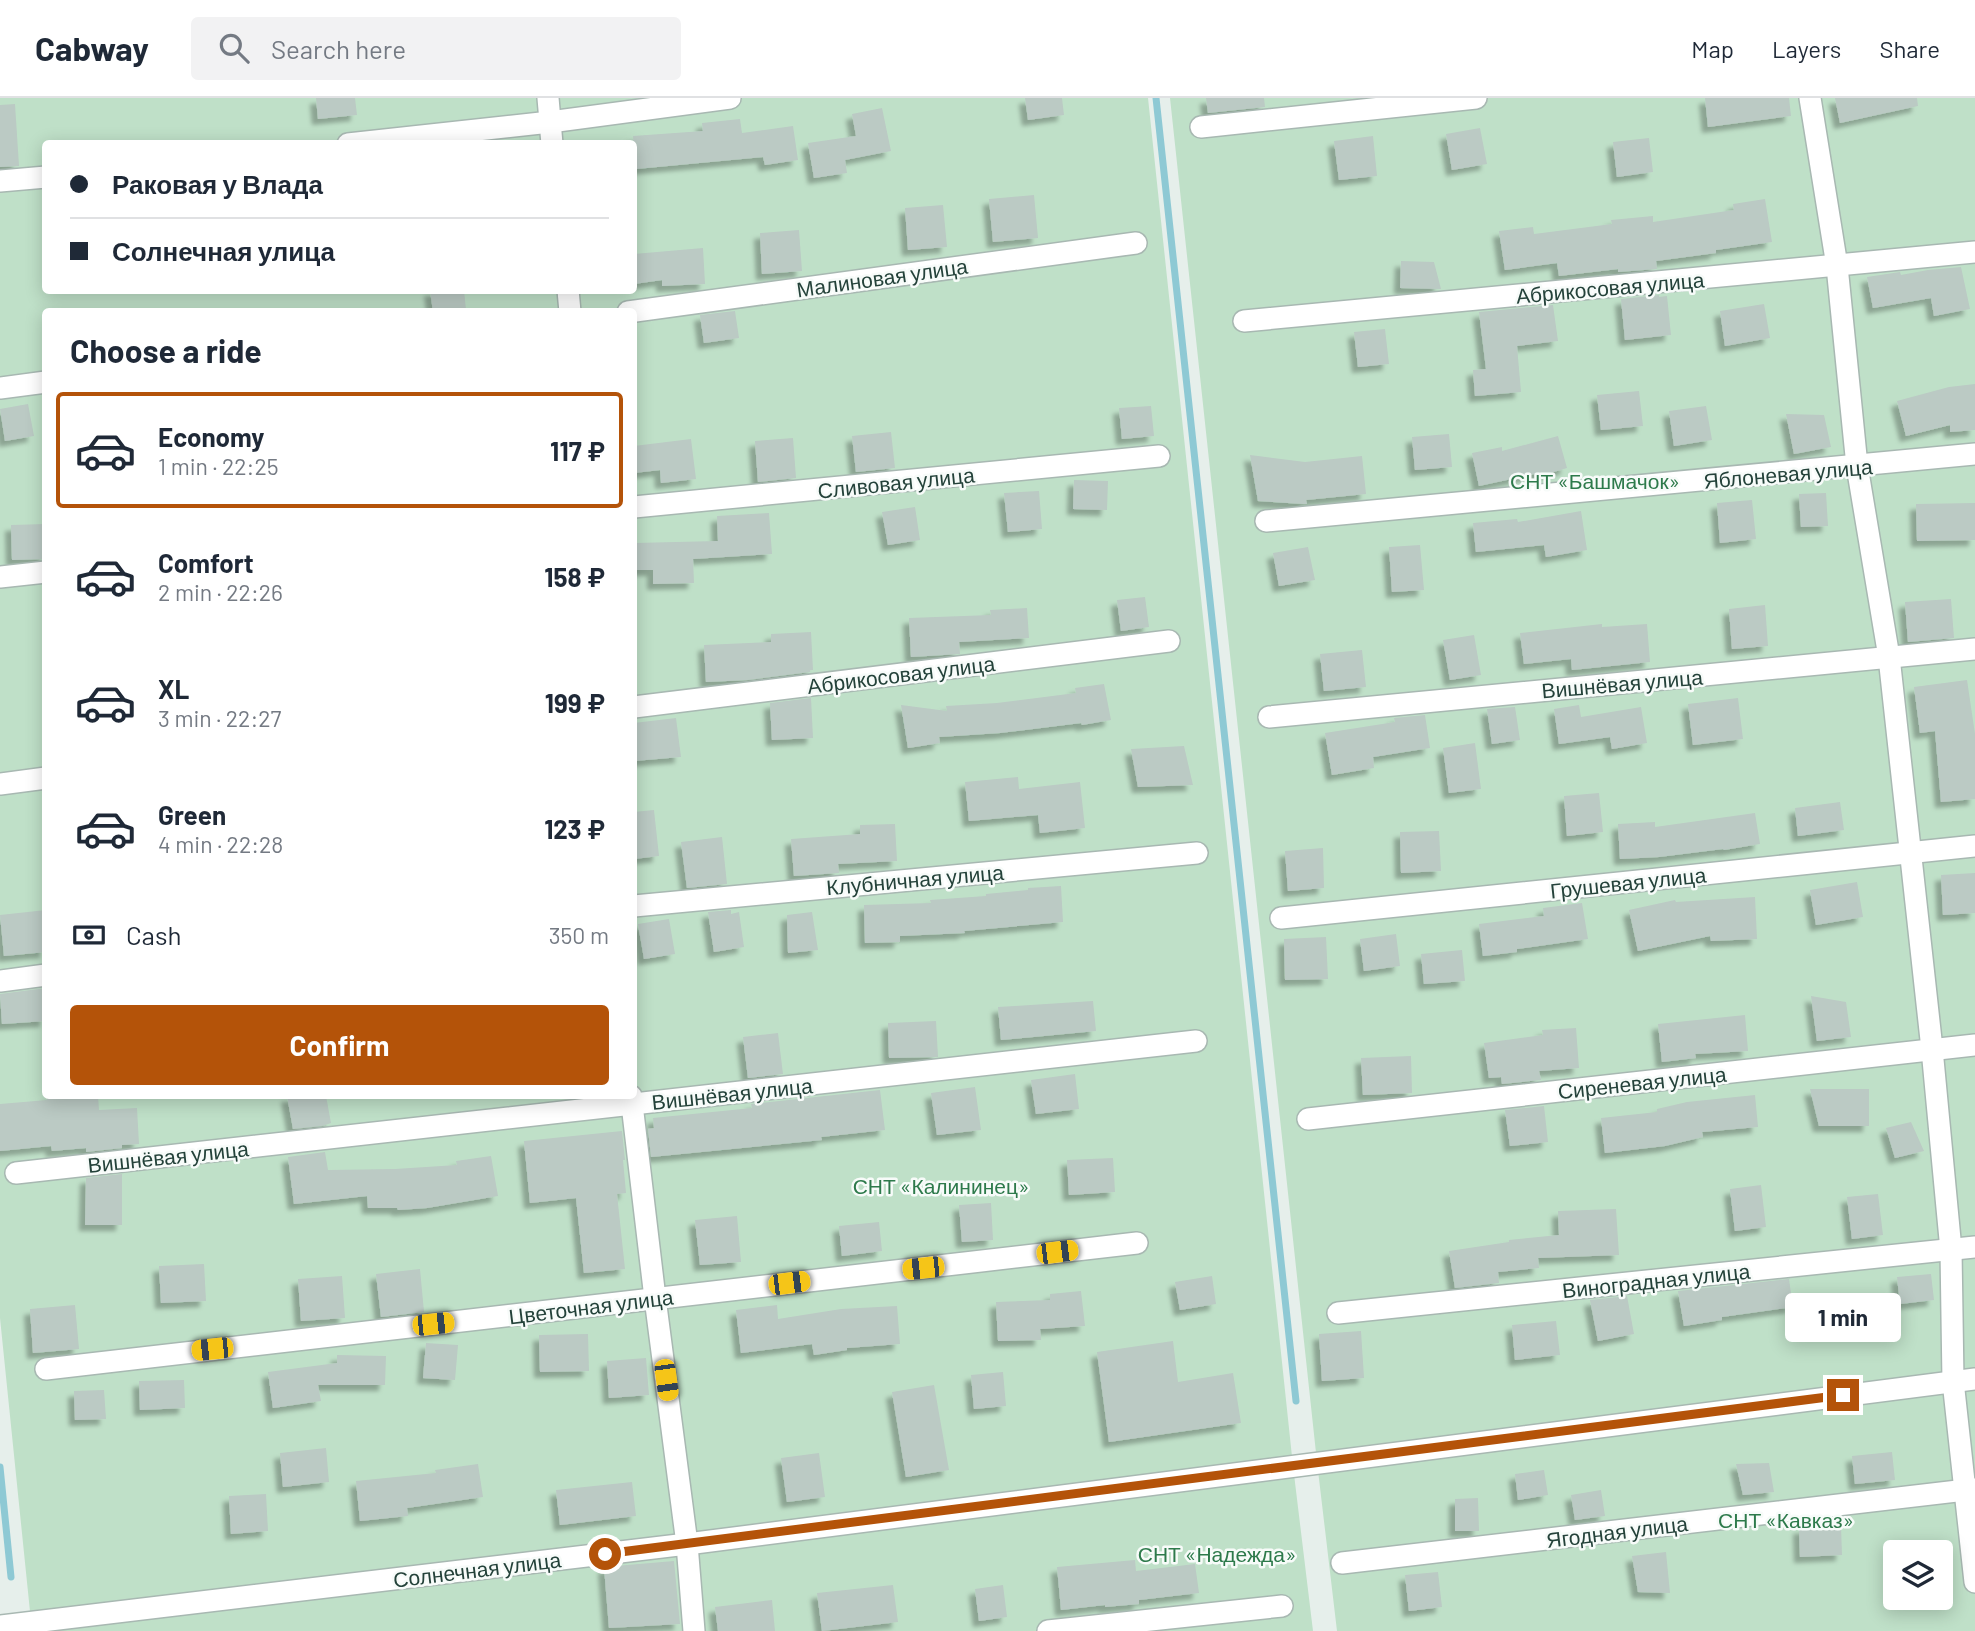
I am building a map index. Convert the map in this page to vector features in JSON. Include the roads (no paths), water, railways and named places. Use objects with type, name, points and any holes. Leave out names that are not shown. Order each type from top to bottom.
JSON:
[{"type":"street","points":[[548,98],[552,140]]},
{"type":"street","points":[[383,140],[730,98]]},
{"type":"street","points":[[1201,127],[1476,98]]},
{"type":"street","points":[[1810,98],[1837,266],[1857,466],[1889,657],[1911,853],[1951,1250],[1953,1381],[1970,1490],[1975,1582]]},
{"type":"street","points":[[0,181],[42,177]]},
{"type":"street","name":"Малиновая улица","points":[[637,311],[1136,243]]},
{"type":"street","name":"Абрикосовая улица","points":[[1244,321],[1975,252]]},
{"type":"street","points":[[0,388],[42,383]]},
{"type":"street","name":"Яблоневая улица","points":[[1266,521],[1975,454]]},
{"type":"street","name":"Сливовая улица","points":[[637,508],[1159,456]]},
{"type":"street","points":[[0,577],[42,572]]},
{"type":"street","name":"Абрикосовая улица","points":[[637,707],[1169,640]]},
{"type":"street","name":"Вишнёвая улица","points":[[1269,717],[1975,649]]},
{"type":"street","points":[[0,784],[42,779]]},
{"type":"street","name":"Грушевая улица","points":[[1281,918],[1975,846]]},
{"type":"street","name":"Клубничная улица","points":[[637,906],[1197,853]]},
{"type":"street","points":[[0,981],[42,976]]},
{"type":"street","name":"Вишнёвая улица","points":[[16,1173],[632,1100],[1196,1041]]},
{"type":"street","name":"Сиреневая улица","points":[[1308,1119],[1975,1045]]},
{"type":"street","points":[[632,1100],[687,1544],[694,1631]]},
{"type":"street","name":"Цветочная улица","points":[[46,1368],[1137,1243]]},
{"type":"street","name":"Виноградная улица","points":[[1338,1313],[1975,1247]]},
{"type":"street","name":"Солнечная улица","points":[[0,1626],[687,1544],[1975,1379]]},
{"type":"street","name":"Ягодная улица","points":[[1342,1563],[1970,1490]]},
{"type":"street","points":[[1048,1631],[1282,1606]]},
{"type":"waterway","points":[[1156,98],[1296,1401]]},
{"type":"waterway","points":[[0,1467],[11,1577]]},
{"type":"park label","name":"СНТ «Башмачок»","points":[[1595,480]]},
{"type":"park label","name":"СНТ «Калининец»","points":[[941,1185]]},
{"type":"park label","name":"СНТ «Кавказ»","points":[[1786,1519]]},
{"type":"park label","name":"СНТ «Надежда»","points":[[1217,1553]]}]
